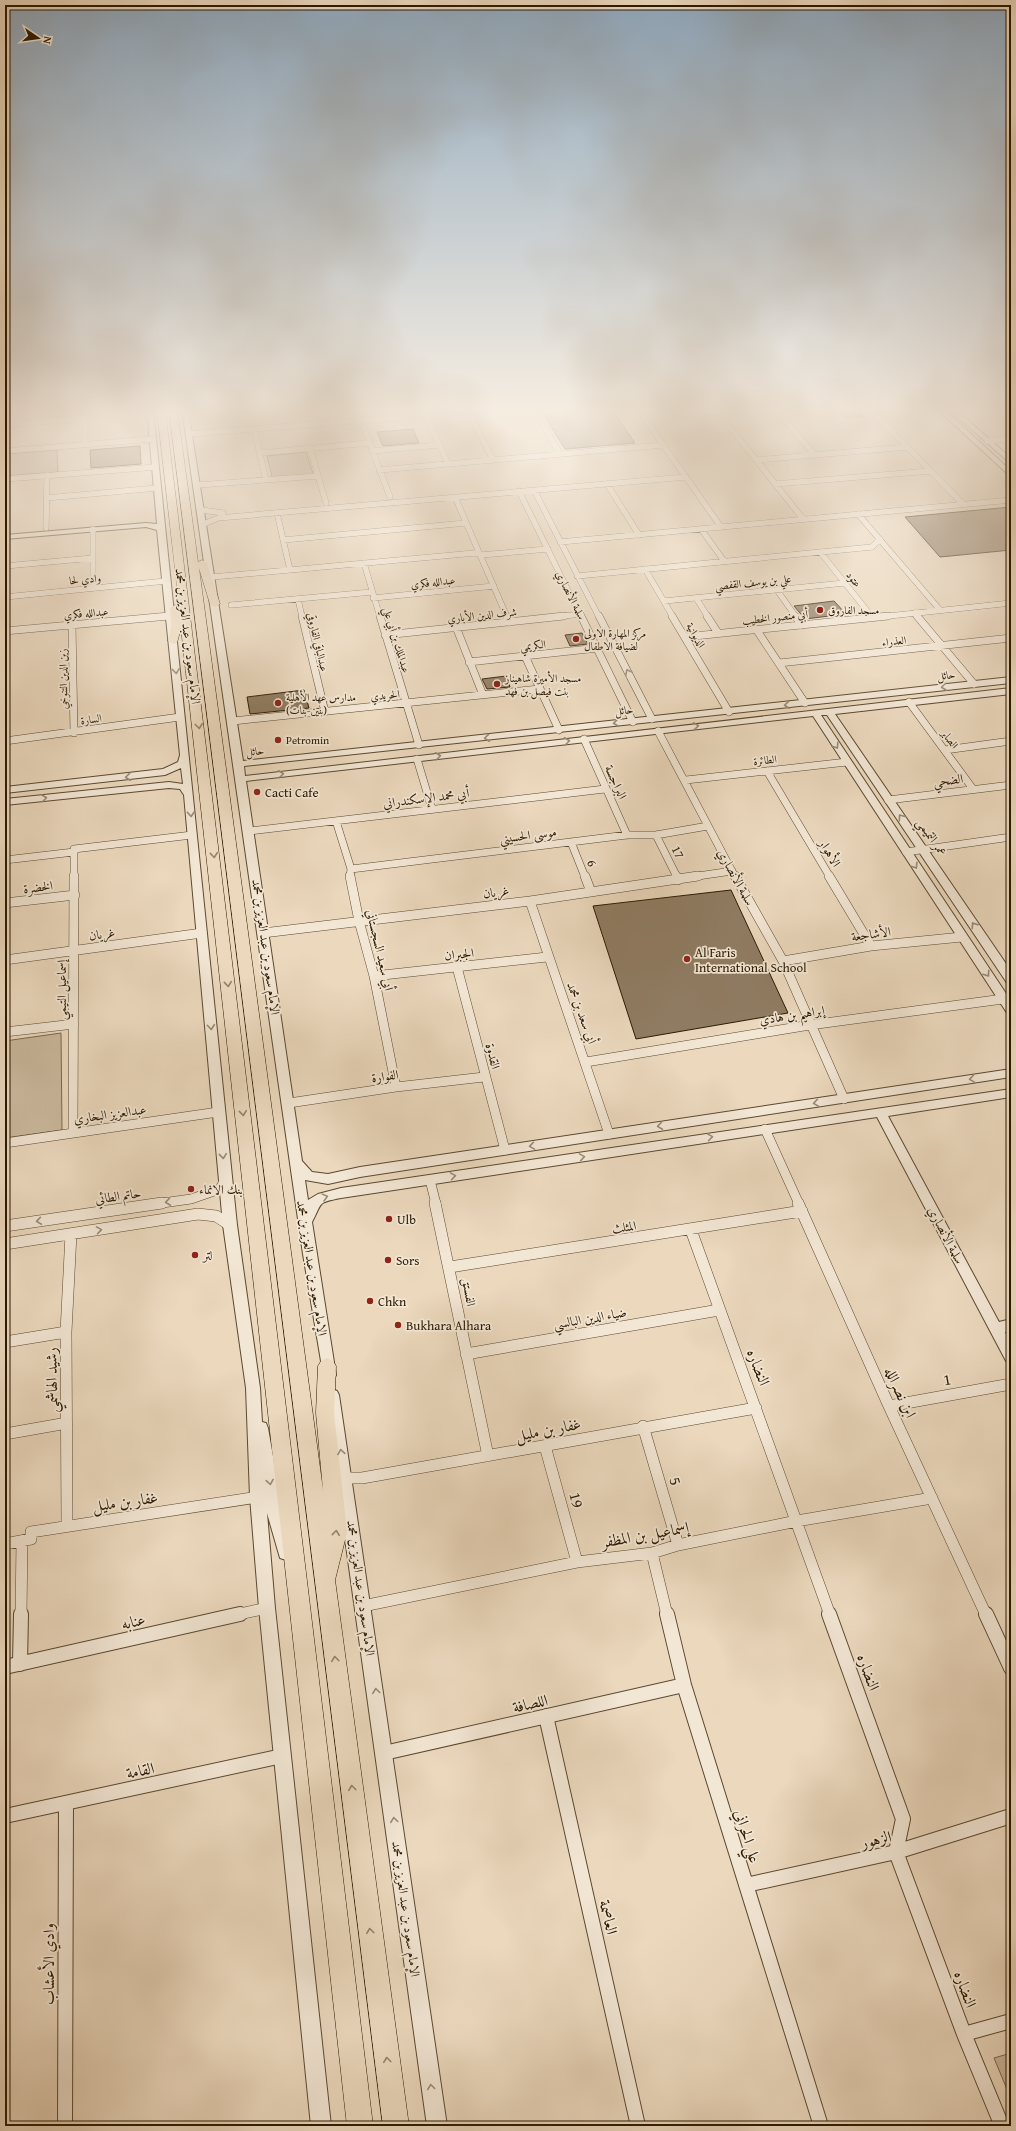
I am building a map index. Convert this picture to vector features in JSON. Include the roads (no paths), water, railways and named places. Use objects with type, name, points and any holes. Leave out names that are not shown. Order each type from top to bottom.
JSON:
[{"type":"main road","name":"الإمام سعود بن عبد العزيز بن محمد","points":[[169,508],[179,568],[202,750],[296,1590],[360,2126]]},
{"type":"main road","name":"الإمام سعود بن عبد العزيز بن محمد","points":[[187,508],[219,771],[396,2126]]},
{"type":"main road","points":[[192,545],[201,561],[215,604]]},
{"type":"main road","points":[[172,641],[176,627],[174,589],[179,568]]},
{"type":"main road","points":[[325,1585],[337,1532],[324,1413],[327,1366]]},
{"type":"street","points":[[46,508],[46,528]]},
{"type":"street","name":"الإمام سعود بن عبد العزيز بن محمد","points":[[159,508],[189,795],[218,1112],[230,1225],[253,1388],[258,1497],[267,1608],[322,2126]]},
{"type":"street","points":[[202,510],[216,514],[272,508]]},
{"type":"street","points":[[204,524],[218,518],[328,508]]},
{"type":"street","points":[[460,508],[510,622]]},
{"type":"street","name":"سلمة الأنصاري","points":[[529,508],[633,722]]},
{"type":"street","name":"سلمة الأنصاري","points":[[544,508],[577,576],[652,719]]},
{"type":"street","points":[[622,508],[638,535]]},
{"type":"street","points":[[708,508],[721,527]]},
{"type":"street","points":[[795,508],[803,519]]},
{"type":"street","points":[[560,542],[916,508]]},
{"type":"street","name":"الإمام سعود بن عبد العزيز بن محمد","points":[[202,510],[289,1103],[296,1161],[345,1478],[437,2126]]},
{"type":"street","points":[[5,537],[93,529],[140,522],[155,517],[159,513]]},
{"type":"street","points":[[277,513],[290,570]]},
{"type":"street","points":[[858,514],[940,610]]},
{"type":"street","points":[[5,532],[140,522],[161,529]]},
{"type":"street","points":[[283,540],[466,523]]},
{"type":"street","points":[[93,529],[93,588]]},
{"type":"street","points":[[701,529],[724,561]]},
{"type":"street","points":[[577,576],[872,547],[880,539]]},
{"type":"street","points":[[212,577],[475,553],[481,555],[548,549]]},
{"type":"street","name":"عتود","points":[[821,553],[872,617]]},
{"type":"street","points":[[5,566],[93,558]]},
{"type":"street","name":"عبدالملك بن أبي علي","points":[[364,563],[419,745]]},
{"type":"street","name":"الديوانية","points":[[645,569],[729,712]]},
{"type":"street","name":"وادي لحا","points":[[5,597],[166,581]]},
{"type":"street","name":"علي بن يوسف القفصي","points":[[664,601],[844,583]]},
{"type":"street","name":"عبدالله فكري","points":[[231,606],[298,599],[494,586]]},
{"type":"street","points":[[777,590],[802,625]]},
{"type":"street","points":[[696,598],[718,634]]},
{"type":"street","name":"عبدالباقي الفاروقي","points":[[298,599],[324,712]]},
{"type":"street","name":"أبي منصور الخطيب","points":[[685,637],[1011,603]]},
{"type":"street","points":[[915,613],[974,684]]},
{"type":"street","name":"شرف الدين الأباري","points":[[385,635],[581,614]]},
{"type":"street","name":"عبدالله فكري","points":[[5,631],[169,616]]},
{"type":"street","name":"زين الدين التنوخي","points":[[72,624],[74,733]]},
{"type":"street","points":[[456,627],[483,695]]},
{"type":"street","points":[[756,630],[805,703]]},
{"type":"street","name":"العذراء","points":[[779,663],[1011,638]]},
{"type":"street","name":"الكريمي","points":[[469,662],[598,648]]},
{"type":"street","points":[[525,656],[559,730]]},
{"type":"street","name":"حائل","points":[[240,764],[729,712],[1011,680]]},
{"type":"street","name":"الحريدي","points":[[233,721],[539,689]]},
{"type":"street","name":"حائل","points":[[242,779],[584,738],[1011,691]]},
{"type":"street","name":"الصابر","points":[[909,702],[974,789]]},
{"type":"street","name":"عمر التميمي","points":[[829,712],[888,800],[924,849],[1011,980]]},
{"type":"street","points":[[815,713],[1011,1010]]},
{"type":"street","name":"السارة","points":[[5,741],[180,718]]},
{"type":"street","name":"سلمة الأنصاري","points":[[658,731],[686,780],[732,871],[783,961],[844,1099]]},
{"type":"street","name":"البراجسة","points":[[584,738],[605,789],[627,835]]},
{"type":"street","points":[[944,750],[1011,741]]},
{"type":"street","points":[[5,790],[155,774],[175,769],[182,764],[185,755]]},
{"type":"street","points":[[417,758],[432,809]]},
{"type":"street","name":"الطائرة","points":[[686,780],[847,762]]},
{"type":"street","points":[[258,763],[260,777]]},
{"type":"street","name":"الأهوار","points":[[767,771],[871,946]]},
{"type":"street","points":[[153,786],[160,784],[165,778],[155,774]]},
{"type":"street","points":[[5,802],[175,785],[183,787],[189,795]]},
{"type":"street","name":"الضحي","points":[[888,800],[1011,785]]},
{"type":"street","name":"أبي محمد الإسكندراني","points":[[249,831],[605,789]]},
{"type":"street","name":"أبي سعيد السجستاني","points":[[336,821],[351,869],[350,876],[359,921],[374,976],[396,1087]]},
{"type":"street","name":"موسى الحسيني","points":[[351,869],[627,835],[656,835],[708,826]]},
{"type":"street","points":[[5,860],[192,835]]},
{"type":"street","name":"17","points":[[656,835],[678,880]]},
{"type":"street","points":[[906,852],[1011,837]]},
{"type":"street","name":"6","points":[[571,842],[591,892]]},
{"type":"street","name":"إسماعيل التيمي","points":[[73,1132],[74,851]]},
{"type":"street","name":"غريان","points":[[263,933],[530,901],[732,871]]},
{"type":"street","name":"الخضرة","points":[[5,904],[75,895]]},
{"type":"street","name":"أبي سعد بن محمد","points":[[530,901],[547,957],[586,1062],[609,1134]]},
{"type":"street","name":"غريان","points":[[5,960],[202,933]]},
{"type":"street","name":"الأشاجعة","points":[[783,961],[871,946],[962,937]]},
{"type":"street","name":"الجبران","points":[[374,976],[547,957]]},
{"type":"street","name":"القدوة","points":[[457,967],[484,1077],[505,1150]]},
{"type":"street","name":"إبراهيم بن هادي","points":[[586,1062],[810,1025],[1003,999]]},
{"type":"street","points":[[5,1032],[74,1024]]},
{"type":"street","points":[[296,1161],[308,1176],[328,1179],[360,1172],[1011,1073]]},
{"type":"street","name":"الفوارة","points":[[289,1103],[396,1087],[484,1077]]},
{"type":"street","points":[[306,1226],[311,1204],[320,1198],[764,1129],[881,1114],[1011,1093]]},
{"type":"street","name":"عبدالعزيز البخاري","points":[[5,1143],[218,1112]]},
{"type":"street","name":"سلمة الأنصاري","points":[[881,1114],[996,1328],[1007,1341],[1011,1357]]},
{"type":"street","name":"ابن نصرالله","points":[[764,1129],[889,1406],[1011,1668]]},
{"type":"street","name":"حاتم الطائي","points":[[5,1226],[191,1199],[220,1189],[226,1178]]},
{"type":"street","name":"الفستق","points":[[430,1180],[450,1267],[466,1354],[488,1456]]},
{"type":"street","points":[[191,1199],[198,1206],[197,1212],[192,1214]]},
{"type":"street","name":"المثلث","points":[[450,1267],[691,1230],[802,1211]]},
{"type":"street","points":[[5,1244],[192,1214],[211,1213],[219,1216],[230,1225]]},
{"type":"street","name":"النضاره","points":[[691,1230],[903,1819],[896,1852],[964,2034],[1002,2126]]},
{"type":"street","name":"رشيد الهاشمي","points":[[67,1525],[66,1332],[71,1234]]},
{"type":"street","name":"ضياء الدين البالسي","points":[[466,1354],[719,1310]]},
{"type":"street","points":[[996,1328],[1011,1325]]},
{"type":"street","points":[[5,1342],[66,1332]]},
{"type":"street","name":"1","points":[[889,1406],[1011,1384]]},
{"type":"street","points":[[253,1388],[275,1513],[296,1590]]},
{"type":"street","name":"غفار بن مليل","points":[[345,1478],[362,1478],[545,1446],[643,1426],[756,1408]]},
{"type":"street","points":[[5,1434],[67,1423]]},
{"type":"street","name":"5","points":[[643,1426],[678,1545]]},
{"type":"street","name":"19","points":[[545,1446],[577,1562]]},
{"type":"street","name":"غفار بن مليل","points":[[5,1544],[31,1539],[31,1532],[67,1525],[258,1497]]},
{"type":"street","name":"إسماعيل بن المظفر","points":[[363,1606],[577,1562],[652,1553],[678,1545],[797,1521],[932,1498]]},
{"type":"street","points":[[20,1664],[22,1541]]},
{"type":"street","name":"علي الحراني","points":[[652,1553],[684,1685],[821,2126]]},
{"type":"street","name":"عنابه","points":[[5,1667],[267,1608]]},
{"type":"street","name":"اللصافة","points":[[384,1753],[684,1685]]},
{"type":"street","name":"العاصمة","points":[[546,1716],[638,2126]]},
{"type":"street","name":"القامة","points":[[5,1816],[282,1756]]},
{"type":"street","name":"وادي الأعشاب","points":[[65,2126],[66,1803]]},
{"type":"street","name":"الزهور","points":[[746,1885],[896,1852],[1011,1816]]},
{"type":"street","points":[[964,2034],[1011,2020]]},
{"type":"place","name":"مسجد الفاروق","points":[[820,610]]},
{"type":"place","name":"مركز المهارة الاولى لضيافة الاطفال","points":[[576,639]]},
{"type":"place","name":"مسجد الأميرة شاهيناز بنت فيصل بن فهد","points":[[497,684]]},
{"type":"place","name":"مدارس عهد الأهلية (بنين-بنات)","points":[[278,703]]},
{"type":"place","name":"Petromin","points":[[278,740]]},
{"type":"place","name":"Cacti Cafe","points":[[257,792]]},
{"type":"place","name":"Al Faris International School","points":[[687,959]]},
{"type":"place","name":"بنك الانماء","points":[[191,1189]]},
{"type":"place","name":"Ulb","points":[[389,1219]]},
{"type":"place","name":"لتر","points":[[195,1255]]},
{"type":"place","name":"Sors","points":[[388,1260]]},
{"type":"place","name":"Chkn","points":[[370,1301]]},
{"type":"place","name":"Bukhara Alhara","points":[[398,1325]]}]
